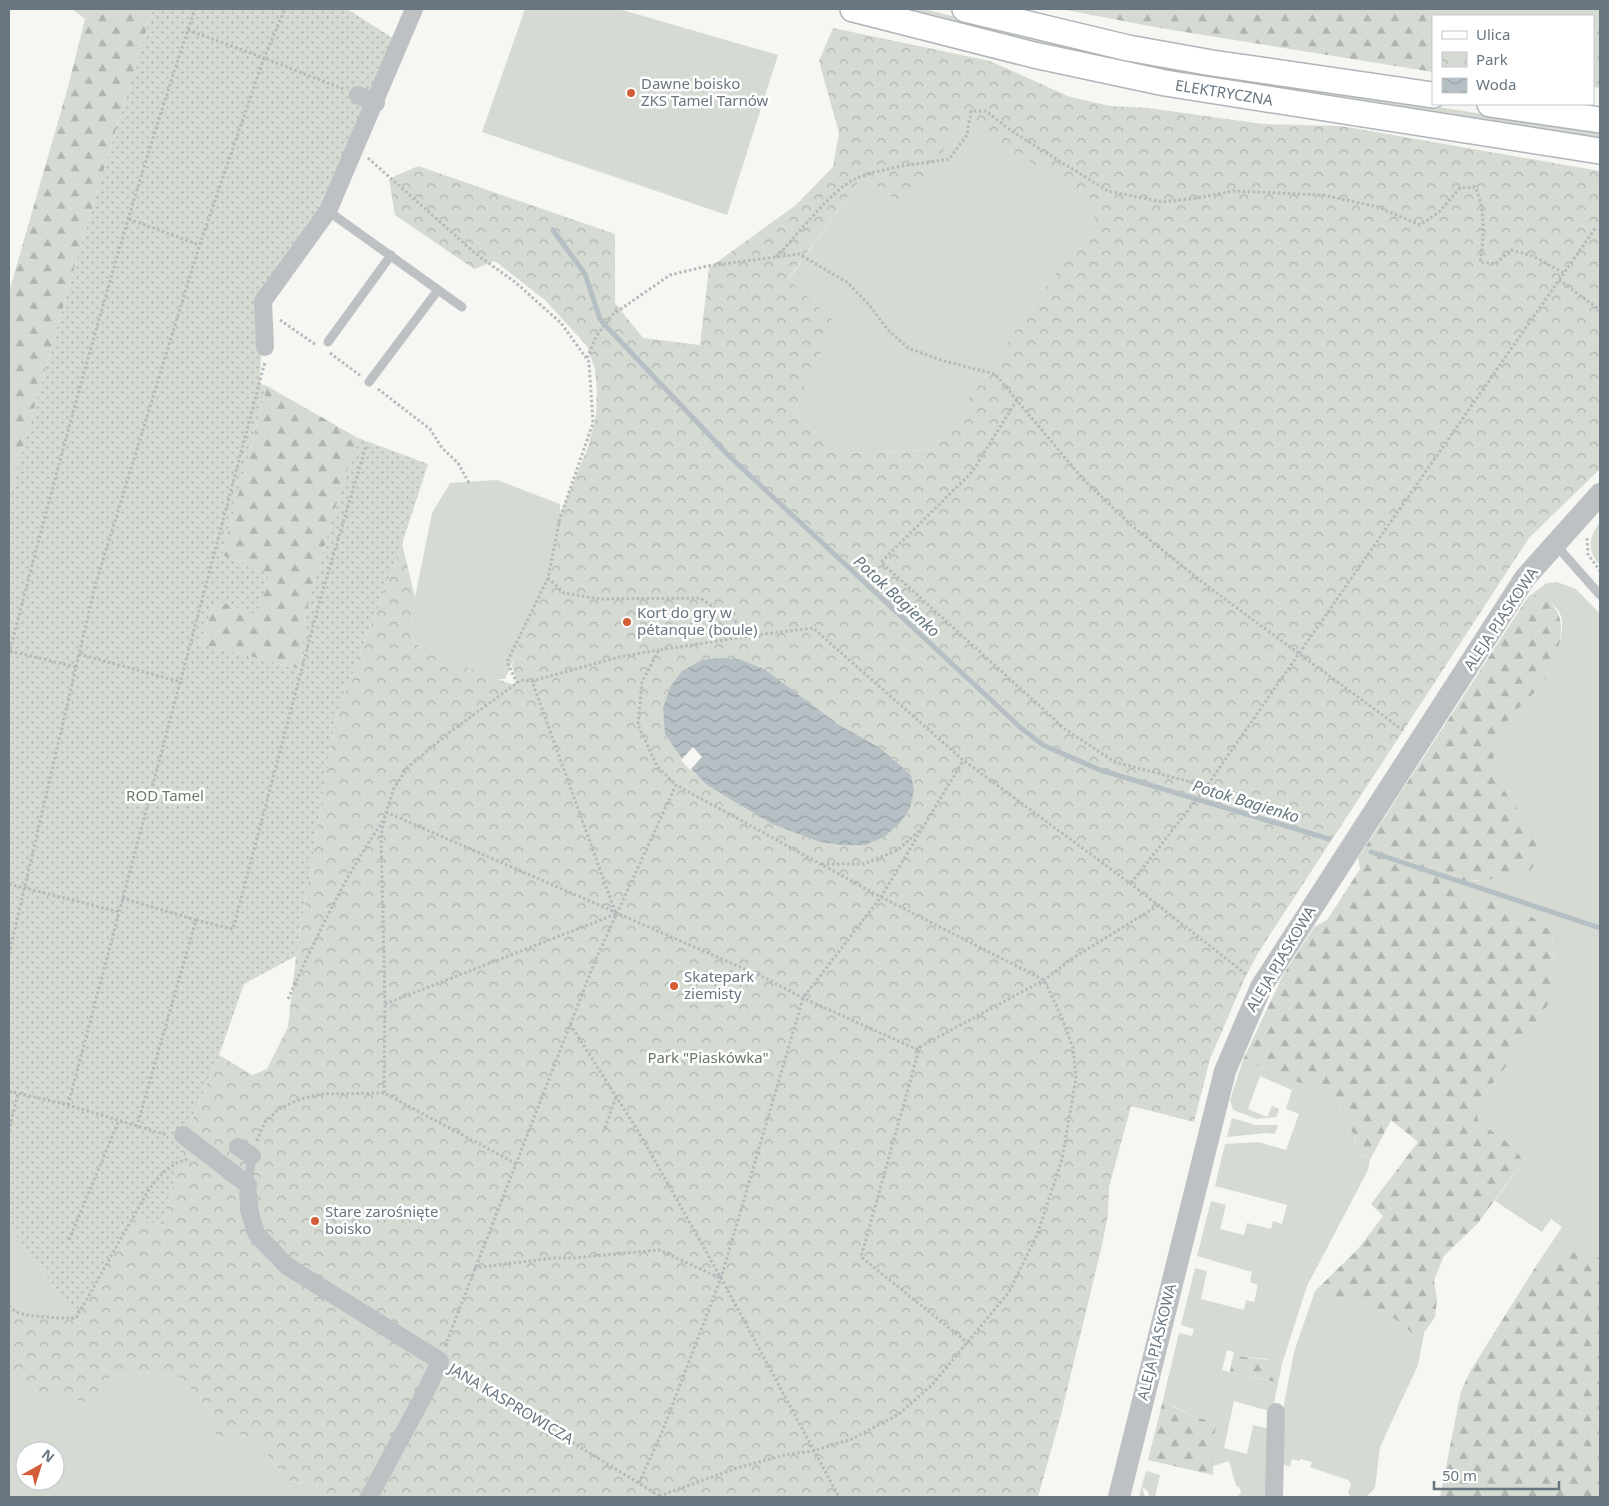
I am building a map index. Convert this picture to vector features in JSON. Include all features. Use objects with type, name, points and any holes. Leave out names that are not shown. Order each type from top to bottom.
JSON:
[{"type":"main road","name":"ELEKTRYCZNA","points":[[853,9],[1034,55],[1156,81],[1600,151]]},
{"type":"main road","name":"ELEKTRYCZNA","points":[[965,9],[1128,48],[1212,63],[1432,95]]},
{"type":"main road","points":[[1497,105],[1600,120]]},
{"type":"street","points":[[265,347],[263,302],[328,211],[414,9]]},
{"type":"street","points":[[358,95],[376,102]]},
{"type":"street","name":"ALEJA PIASKOWA","points":[[1119,1497],[1225,1071],[1242,1027],[1261,987],[1525,578],[1600,494]]},
{"type":"street","points":[[178,1136],[248,1190],[250,1214],[257,1235],[282,1261],[440,1361]]},
{"type":"street","name":"JANA KASPROWICZA","points":[[369,1497],[424,1395],[440,1361]]},
{"type":"street","points":[[1274,1497],[1276,1412]]},
{"type":"lane","points":[[328,211],[462,306]]},
{"type":"lane","points":[[328,342],[391,256]]},
{"type":"lane","points":[[369,382],[438,290]]},
{"type":"lane","points":[[1555,544],[1600,595]]},
{"type":"lane","points":[[245,1152],[248,1190]]},
{"type":"path","points":[[76,668],[9,652],[42,519],[129,220],[195,9]]},
{"type":"path","points":[[9,954],[26,889],[95,586],[200,245],[264,58],[285,9]]},
{"type":"path","points":[[188,30],[358,95]]},
{"type":"path","points":[[776,257],[829,200],[855,179],[892,169],[949,159],[967,136],[971,111],[986,111],[1013,132],[1108,192],[1162,202],[1198,198],[1233,191],[1322,195],[1378,206],[1420,225],[1439,212],[1460,188],[1475,187],[1481,198],[1483,241],[1480,262],[1495,264],[1511,250],[1533,256],[1564,273]]},
{"type":"path","points":[[356,147],[476,254],[515,282],[561,324],[590,362],[593,423],[560,518],[548,578],[507,662],[517,683]]},
{"type":"path","points":[[129,220],[200,245]]},
{"type":"path","points":[[1131,884],[1204,790],[1596,227]]},
{"type":"path","points":[[587,358],[596,337],[612,315],[670,275],[707,266],[800,254],[848,283],[870,306],[888,330],[908,348],[944,361],[995,374],[1082,478],[1132,526],[1298,654],[1409,735]]},
{"type":"path","points":[[1559,280],[1600,310]]},
{"type":"path","points":[[278,318],[339,359],[430,430],[442,448],[458,463],[468,484]]},
{"type":"path","points":[[68,1105],[265,366],[265,347]]},
{"type":"path","points":[[1017,400],[972,472],[881,562],[1065,729],[1115,762],[1206,786]]},
{"type":"path","points":[[122,898],[233,929],[320,600],[366,446]]},
{"type":"path","points":[[1582,539],[1584,531]]},
{"type":"path","points":[[1588,535],[1586,544],[1588,554],[1600,571]]},
{"type":"path","points":[[548,578],[564,593],[600,599],[700,598],[756,635]]},
{"type":"path","points":[[384,1093],[385,1004],[381,842],[386,812],[394,788],[408,767],[450,732],[520,680],[532,681],[619,657],[756,635],[814,628],[963,760],[1159,905],[1261,987]]},
{"type":"path","points":[[659,650],[642,682],[638,725],[657,766],[676,785],[881,897],[1044,980],[1062,1018],[1072,1048],[1076,1078],[1062,1160],[1037,1235],[1010,1292],[932,1385],[898,1414],[852,1439],[813,1451],[784,1455],[737,1468],[660,1497]]},
{"type":"path","points":[[79,654],[181,682]]},
{"type":"path","points":[[532,681],[616,914]]},
{"type":"path","points":[[639,1483],[662,1432],[721,1278],[803,998],[881,897],[963,760]]},
{"type":"path","points":[[440,1361],[474,1268],[570,1024],[616,914],[676,785]]},
{"type":"path","points":[[386,812],[763,977],[803,998],[916,1048],[1044,980],[1073,958],[1159,905]]},
{"type":"path","points":[[288,998],[320,930],[361,852],[385,819]]},
{"type":"path","points":[[821,864],[864,864],[898,850],[926,824]]},
{"type":"path","points":[[9,884],[119,912]]},
{"type":"path","points":[[385,1004],[616,914]]},
{"type":"path","points":[[136,1126],[196,920]]},
{"type":"path","points":[[570,1024],[638,1131],[721,1278],[839,1497]]},
{"type":"path","points":[[920,1046],[861,1257],[968,1342]]},
{"type":"path","points":[[9,1091],[68,1105],[136,1126],[178,1136]]},
{"type":"path","points":[[9,1131],[18,1093]]},
{"type":"path","points":[[245,1152],[265,1122],[279,1109],[298,1100],[320,1094],[384,1093],[515,1164]]},
{"type":"path","points":[[606,1128],[616,1096]]},
{"type":"path","points":[[69,1240],[118,1120]]},
{"type":"path","points":[[9,1306],[19,1314],[55,1316],[65,1320],[76,1318],[159,1175],[172,1165],[192,1158]]},
{"type":"path","points":[[474,1268],[544,1259],[659,1250],[721,1278]]},
{"type":"path","name":"JANA KASPROWICZA","points":[[440,1361],[660,1497]]},
{"type":"green space","points":[[72,9],[153,9],[80,248],[9,497],[9,292],[68,87],[85,19]]},
{"type":"green space","name":"ROD Tamel","points":[[153,9],[347,9],[399,42],[331,211],[263,301],[260,384],[267,386],[222,555],[266,572],[268,579],[257,615],[216,600],[199,644],[300,669],[305,617],[335,509],[358,438],[428,464],[402,544],[336,717],[296,956],[244,984],[219,1055],[182,1143],[163,1228],[136,1213],[75,1314],[9,1227],[9,497],[80,248]]},
{"type":"green space","name":"Dawne boisko ZKS Tamel Tarnów","points":[[525,9],[619,9],[778,55],[727,215],[482,132]]},
{"type":"green space","points":[[888,9],[924,9],[1055,42],[1399,101],[1600,132],[1600,141],[1144,70]]},
{"type":"green space","points":[[1061,9],[1600,9],[1600,88],[1594,87],[1594,15],[1432,15],[1432,72],[1160,28]]},
{"type":"green space","name":"Park \"Piaskówka\"","points":[[833,28],[990,61],[1070,97],[1110,106],[1148,108],[1263,124],[1341,126],[1600,171],[1600,469],[1529,538],[1258,953],[1244,980],[1210,1059],[1194,1122],[1131,1106],[1109,1187],[1108,1215],[1102,1245],[1061,1415],[1038,1497],[319,1497],[316,1484],[287,1481],[259,1443],[241,1434],[219,1449],[211,1411],[181,1378],[145,1372],[111,1375],[93,1402],[46,1397],[9,1374],[9,1305],[21,1315],[50,1315],[68,1320],[75,1318],[75,1314],[136,1213],[163,1228],[181,1146],[219,1055],[252,1075],[267,1069],[288,1027],[296,956],[336,717],[402,544],[415,597],[410,636],[423,651],[513,685],[517,683],[512,666],[515,653],[557,555],[557,522],[588,447],[596,416],[597,392],[595,369],[587,346],[545,300],[495,261],[474,269],[395,215],[389,179],[418,166],[615,234],[615,303],[643,338],[700,345],[709,268],[796,205],[833,167],[839,133],[819,61]],"holes":[[[963,122],[1103,206],[933,450],[842,453],[793,413],[835,322],[788,279],[862,177],[906,206]]]},
{"type":"green space","points":[[963,122],[1104,206],[933,450],[842,453],[793,413],[835,322],[788,280],[862,177],[906,205]]},
{"type":"green space","points":[[267,386],[358,438],[335,509],[305,617],[300,669],[199,644],[216,600],[265,572],[222,555]]},
{"type":"green space","points":[[497,480],[560,504],[562,550],[505,679],[485,679],[426,654],[410,636],[415,597],[432,513],[450,483]]},
{"type":"green space","points":[[1600,522],[1600,565],[1591,549],[1591,539]]},
{"type":"green space","points":[[1557,582],[1576,589],[1600,614],[1600,1258],[1581,1250],[1555,1256],[1536,1266],[1562,1227],[1551,1219],[1542,1232],[1495,1201],[1523,1161],[1514,1147],[1478,1121],[1477,1111],[1484,1094],[1504,1069],[1555,977],[1552,933],[1528,914],[1469,894],[1467,888],[1469,881],[1478,881],[1524,819],[1498,781],[1492,755],[1494,744],[1504,724],[1544,681],[1555,659],[1562,631],[1561,616],[1551,603],[1535,595],[1528,597],[1547,583]]},
{"type":"green space","points":[[1536,595],[1545,598],[1556,610],[1561,626],[1559,646],[1553,666],[1544,681],[1513,714],[1502,729],[1493,757],[1497,776],[1505,792],[1535,838],[1537,853],[1531,870],[1505,878],[1469,881],[1467,888],[1469,894],[1528,914],[1552,932],[1555,977],[1548,1004],[1504,1069],[1484,1094],[1477,1111],[1478,1121],[1514,1147],[1523,1161],[1478,1223],[1444,1256],[1434,1280],[1437,1300],[1435,1317],[1424,1333],[1412,1333],[1385,1311],[1315,1291],[1358,1249],[1383,1216],[1371,1204],[1418,1142],[1391,1120],[1370,1160],[1357,1152],[1354,1135],[1339,1112],[1340,1099],[1243,1060],[1283,975],[1314,927],[1327,920],[1360,869],[1358,858],[1528,597]]},
{"type":"green space","points":[[1243,1060],[1340,1099],[1339,1112],[1354,1135],[1355,1143],[1361,1155],[1370,1160],[1368,1170],[1307,1286],[1282,1364],[1273,1408],[1269,1411],[1234,1401],[1224,1448],[1247,1454],[1253,1425],[1270,1429],[1268,1497],[1237,1497],[1241,1492],[1240,1488],[1236,1486],[1229,1461],[1213,1466],[1213,1441],[1217,1423],[1195,1417],[1174,1406],[1162,1404],[1179,1333],[1192,1336],[1194,1329],[1181,1325],[1195,1268],[1207,1271],[1201,1299],[1244,1310],[1246,1300],[1254,1302],[1258,1285],[1250,1282],[1252,1272],[1197,1256],[1211,1201],[1226,1205],[1220,1229],[1244,1235],[1247,1223],[1271,1229],[1273,1221],[1282,1224],[1287,1205],[1215,1186],[1225,1144],[1258,1142],[1286,1150],[1299,1114],[1286,1109],[1292,1090],[1260,1076],[1248,1109],[1267,1117],[1272,1106],[1279,1109],[1276,1117],[1257,1119],[1233,1110],[1230,1100]],"holes":[[[1227,1350],[1234,1352],[1232,1360],[1238,1356],[1268,1359],[1273,1382],[1222,1370]]]},
{"type":"green space","points":[[1232,1118],[1256,1125],[1278,1125],[1275,1134],[1266,1133],[1227,1137]]},
{"type":"green space","points":[[9,1227],[75,1314],[75,1318],[68,1320],[50,1315],[21,1315],[9,1305]]},
{"type":"green space","points":[[1581,1250],[1600,1258],[1600,1497],[1440,1497],[1461,1391],[1471,1370],[1536,1266],[1555,1256]]},
{"type":"green space","points":[[1315,1291],[1385,1311],[1412,1333],[1424,1333],[1418,1365],[1380,1447],[1375,1488],[1366,1497],[1351,1497],[1348,1493],[1351,1484],[1348,1480],[1310,1467],[1312,1462],[1292,1459],[1290,1467],[1282,1464],[1284,1404],[1294,1352]]},
{"type":"green space","points":[[1238,1356],[1275,1361],[1279,1365],[1274,1382],[1230,1372],[1232,1360]]},
{"type":"green space","points":[[145,1372],[181,1378],[211,1411],[219,1448],[241,1434],[259,1443],[287,1481],[316,1484],[319,1497],[9,1497],[9,1374],[46,1397],[111,1375]]},
{"type":"green space","points":[[1166,1403],[1195,1417],[1217,1423],[1213,1441],[1213,1475],[1148,1460],[1162,1404]]},
{"type":"green space","points":[[1146,1471],[1160,1475],[1155,1497],[1149,1497],[1148,1491],[1142,1487],[1145,1497],[1139,1497]]},
{"type":"water","points":[[739,659],[764,669],[839,725],[880,748],[911,775],[914,790],[910,808],[901,822],[884,837],[865,845],[842,845],[820,842],[772,824],[707,785],[683,760],[665,734],[663,708],[670,687],[682,671],[702,660]]},
{"type":"pier","points":[[693,747],[702,757],[690,770],[681,760]]},
{"type":"waterway","name":"Potok Bagienko","points":[[553,230],[585,274],[600,319],[605,325],[730,457],[1021,728],[1043,745],[1100,770],[1329,839]]},
{"type":"waterway","name":"Potok Bagienko","points":[[1371,852],[1600,928]]},
{"type":"place","name":"Dawne boisko ZKS Tamel Tarnów","points":[[631,93]]},
{"type":"place","name":"Kort do gry w pétanque (boule)","points":[[627,622]]},
{"type":"place","name":"Skatepark ziemisty","points":[[674,986]]},
{"type":"place","name":"Stare zarośnięte boisko","points":[[315,1221]]}]
